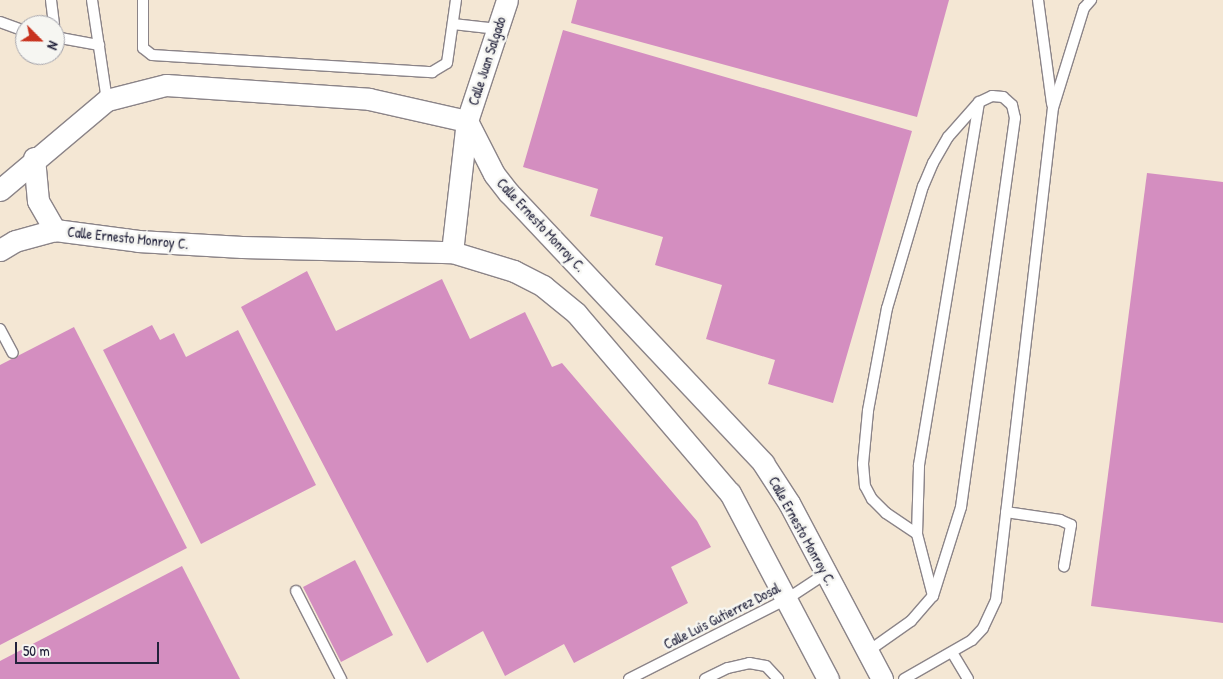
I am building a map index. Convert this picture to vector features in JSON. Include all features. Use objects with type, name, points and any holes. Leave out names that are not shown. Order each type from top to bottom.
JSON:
[{"type":"street","name":"Calle Juan Salgado","points":[[452,252],[467,121],[507,0]]},
{"type":"street","points":[[0,190],[34,158],[107,100],[166,85],[218,86],[369,99],[467,121]]},
{"type":"street","name":"Calle Ernesto Monroy C.","points":[[467,121],[494,174],[509,194],[763,463],[790,503],[825,574],[882,679]]},
{"type":"street","points":[[34,158],[38,201],[55,230]]},
{"type":"street","name":"Calle Ernesto Monroy C.","points":[[0,250],[15,241],[55,230],[138,241],[242,247],[452,252],[514,270],[544,286],[576,313],[730,493],[828,679]]},
{"type":"lane","points":[[51,0],[53,15]]},
{"type":"lane","points":[[92,0],[107,100]]},
{"type":"lane","points":[[143,0],[143,48],[146,53],[162,56],[432,72],[447,63],[456,0]]},
{"type":"lane","points":[[1038,0],[1053,108]]},
{"type":"lane","points":[[904,679],[953,654],[972,640],[991,614],[1006,512],[1053,108],[1084,8],[1091,0]]},
{"type":"lane","points":[[0,22],[15,27]]},
{"type":"lane","points":[[452,24],[498,29]]},
{"type":"lane","points":[[65,39],[99,45]]},
{"type":"lane","points":[[867,652],[911,621],[933,596],[961,507],[1015,118],[1012,106],[1004,96],[992,96],[980,102],[948,137],[923,186],[887,308],[868,411],[863,464],[865,486],[872,499],[886,513],[917,534]]},
{"type":"lane","points":[[933,596],[917,534],[919,465],[980,102]]},
{"type":"lane","points":[[0,329],[13,353]]},
{"type":"lane","points":[[1006,512],[1060,520],[1071,525],[1064,566]]},
{"type":"lane","name":"Calle Luis Gutierrez Dosal","points":[[629,679],[787,599],[825,574]]},
{"type":"lane","points":[[296,591],[341,679]]},
{"type":"lane","points":[[953,654],[968,679]]},
{"type":"lane","points":[[705,679],[728,668],[749,663],[766,666],[778,679]]},
{"type":"building","points":[[577,0],[949,0],[917,117],[571,23]]},
{"type":"building","points":[[563,30],[912,131],[833,403],[768,384],[775,360],[706,339],[722,285],[655,265],[663,237],[590,216],[598,189],[523,167]]},
{"type":"building","points":[[1147,173],[1223,182],[1223,623],[1091,606]]},
{"type":"building","points":[[307,271],[336,331],[442,279],[470,339],[525,312],[552,367],[562,363],[697,521],[711,547],[671,567],[688,603],[574,663],[564,644],[505,676],[483,631],[427,663],[241,307]]},
{"type":"building","points":[[152,325],[160,340],[174,333],[186,357],[238,330],[316,485],[201,544],[103,350]]},
{"type":"building","points":[[74,327],[187,548],[0,645],[0,365]]},
{"type":"building","points":[[355,560],[393,635],[341,662],[303,587]]},
{"type":"building","points":[[182,566],[240,679],[0,679],[0,661]]}]
